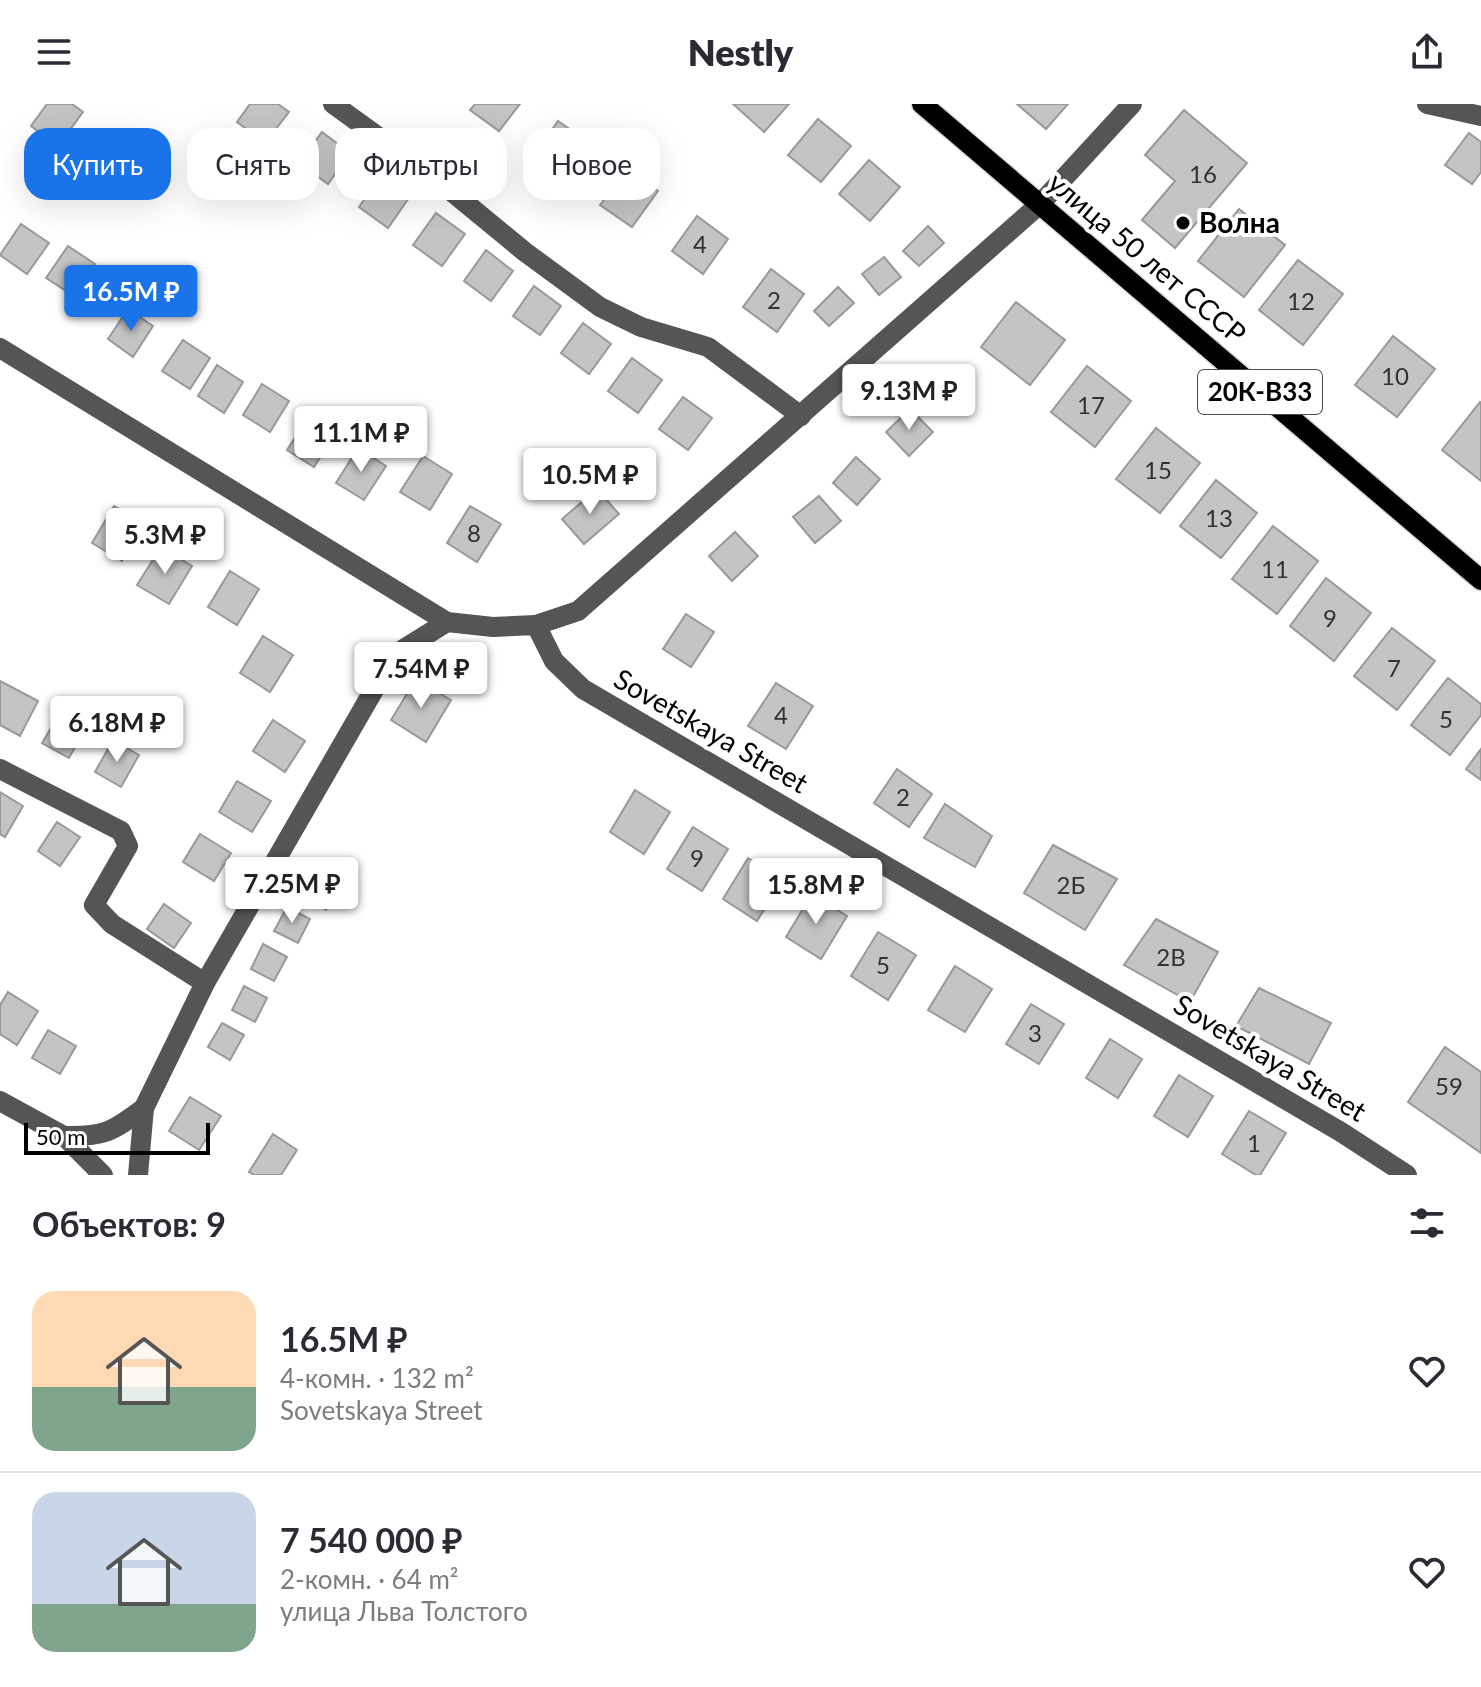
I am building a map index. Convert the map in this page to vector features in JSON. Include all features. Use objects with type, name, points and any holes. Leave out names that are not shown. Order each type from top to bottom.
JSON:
[{"type":"main road","name":"улица 50 лет СССР","points":[[922,104],[1481,580]]},
{"type":"street","points":[[333,104],[434,177],[525,252],[600,307],[641,327],[708,347],[801,416]]},
{"type":"street","points":[[0,348],[447,622],[493,627],[536,625],[578,611],[1040,204],[1132,104]]},
{"type":"street","points":[[1427,104],[1481,116]]},
{"type":"street","points":[[138,1175],[144,1108],[205,983],[394,655],[447,622]]},
{"type":"street","name":"Sovetskaya Street","points":[[536,625],[554,661],[583,689],[1327,1123],[1407,1175]]},
{"type":"street","points":[[0,769],[121,831],[128,846],[94,905],[112,924],[205,983]]},
{"type":"street","points":[[0,1101],[64,1136],[103,1175]]},
{"type":"street","points":[[64,1136],[96,1137],[119,1127],[144,1108]]},
{"type":"building","points":[[47,104],[72,104],[83,112],[71,128],[31,126]]},
{"type":"building","points":[[250,104],[278,104],[289,112],[277,128],[245,128],[237,122]]},
{"type":"building","points":[[475,104],[520,104],[501,128],[495,128],[470,110]]},
{"type":"building","points":[[733,104],[789,104],[764,132]]},
{"type":"building","points":[[1017,104],[1068,104],[1046,129]]},
{"type":"building","points":[[1184,110],[1247,163],[1175,248],[1142,220],[1175,181],[1145,155]]},
{"type":"building","points":[[818,119],[851,146],[821,182],[788,155]]},
{"type":"building","points":[[558,121],[568,128],[553,128]]},
{"type":"building","points":[[322,132],[335,142],[335,174],[328,184],[319,177],[319,136]]},
{"type":"building","points":[[1469,133],[1481,142],[1481,172],[1472,184],[1445,165]]},
{"type":"building","points":[[869,160],[900,187],[870,221],[839,194]]},
{"type":"building","points":[[364,200],[408,200],[388,228],[359,207]]},
{"type":"building","points":[[604,200],[652,200],[632,227],[600,205]]},
{"type":"building","points":[[1239,209],[1285,245],[1244,297],[1198,261]]},
{"type":"building","points":[[436,213],[465,234],[442,266],[413,245]]},
{"type":"building","points":[[697,216],[728,239],[703,274],[672,251]]},
{"type":"building","points":[[21,224],[49,243],[27,274],[0,255]]},
{"type":"building","points":[[928,226],[944,243],[919,266],[903,251]]},
{"type":"building","points":[[68,246],[95,264],[74,296],[46,278]]},
{"type":"building","points":[[486,250],[513,271],[491,301],[464,281]]},
{"type":"building","points":[[884,257],[901,277],[879,295],[862,274]]},
{"type":"building","points":[[1298,260],[1343,294],[1303,345],[1259,310]]},
{"type":"building","points":[[771,269],[804,294],[777,332],[743,307]]},
{"type":"building","points":[[534,286],[561,306],[540,335],[513,316]]},
{"type":"building","points":[[838,287],[854,303],[829,326],[814,311]]},
{"type":"building","points":[[1016,302],[1065,340],[1030,385],[981,347]]},
{"type":"building","points":[[128,309],[153,326],[133,357],[108,339]]},
{"type":"building","points":[[583,323],[611,344],[589,374],[561,353]]},
{"type":"building","points":[[1393,336],[1435,369],[1397,417],[1355,385]]},
{"type":"building","points":[[183,340],[210,358],[190,389],[162,371]]},
{"type":"building","points":[[632,358],[662,380],[638,413],[608,391]]},
{"type":"building","points":[[217,365],[243,382],[224,413],[198,396]]},
{"type":"building","points":[[1087,366],[1131,401],[1095,447],[1051,412]]},
{"type":"building","points":[[262,384],[289,401],[270,432],[243,415]]},
{"type":"building","points":[[683,397],[712,418],[688,450],[659,429]]},
{"type":"building","points":[[1481,403],[1481,481],[1442,450]]},
{"type":"building","points":[[910,409],[933,432],[909,456],[886,432]]},
{"type":"building","points":[[307,419],[334,435],[314,467],[287,450]]},
{"type":"building","points":[[1156,428],[1200,463],[1160,513],[1116,479]]},
{"type":"building","points":[[358,448],[386,466],[364,500],[336,483]]},
{"type":"building","points":[[423,456],[452,474],[430,510],[400,492]]},
{"type":"building","points":[[856,457],[880,479],[857,505],[833,483]]},
{"type":"building","points":[[1216,480],[1257,513],[1221,558],[1180,526]]},
{"type":"building","points":[[597,489],[619,514],[584,544],[562,519]]},
{"type":"building","points":[[819,496],[841,521],[815,543],[793,517]]},
{"type":"building","points":[[114,506],[145,524],[122,561],[92,543]]},
{"type":"building","points":[[470,506],[501,524],[477,562],[447,543]]},
{"type":"building","points":[[1273,526],[1318,561],[1277,614],[1232,579]]},
{"type":"building","points":[[735,532],[758,556],[732,581],[709,556]]},
{"type":"building","points":[[161,547],[192,566],[169,604],[137,585]]},
{"type":"building","points":[[230,571],[259,589],[237,625],[208,607]]},
{"type":"building","points":[[1326,578],[1371,613],[1334,661],[1290,626]]},
{"type":"building","points":[[686,614],[714,632],[691,667],[663,649]]},
{"type":"building","points":[[1392,628],[1435,661],[1397,710],[1354,676]]},
{"type":"building","points":[[263,636],[293,655],[270,692],[240,673]]},
{"type":"building","points":[[1448,678],[1481,704],[1481,715],[1450,755],[1411,725]]},
{"type":"building","points":[[416,679],[451,700],[426,742],[391,720]]},
{"type":"building","points":[[0,681],[38,701],[20,736],[0,725]]},
{"type":"building","points":[[776,683],[813,706],[786,749],[748,726]]},
{"type":"building","points":[[59,714],[85,729],[69,758],[42,743]]},
{"type":"building","points":[[273,720],[305,741],[285,772],[253,751]]},
{"type":"building","points":[[113,740],[139,755],[121,787],[95,772]]},
{"type":"building","points":[[1481,749],[1481,780],[1466,769]]},
{"type":"building","points":[[897,769],[932,794],[909,827],[874,803]]},
{"type":"building","points":[[237,781],[271,801],[252,832],[219,812]]},
{"type":"building","points":[[635,790],[670,812],[644,854],[610,832]]},
{"type":"building","points":[[0,792],[23,806],[5,837],[0,834]]},
{"type":"building","points":[[945,804],[992,836],[975,867],[924,838]]},
{"type":"building","points":[[57,822],[80,837],[60,866],[38,851]]},
{"type":"building","points":[[693,827],[728,849],[702,891],[667,869]]},
{"type":"building","points":[[200,834],[231,853],[214,881],[183,862]]},
{"type":"building","points":[[1053,845],[1117,879],[1085,930],[1024,893]]},
{"type":"building","points":[[748,858],[783,879],[757,921],[723,899]]},
{"type":"building","points":[[313,860],[345,877],[326,910],[294,892]]},
{"type":"building","points":[[812,894],[847,916],[821,959],[786,937]]},
{"type":"building","points":[[164,904],[191,923],[174,948],[147,929]]},
{"type":"building","points":[[287,907],[310,919],[298,943],[274,931]]},
{"type":"building","points":[[1156,919],[1218,952],[1190,1002],[1124,965]]},
{"type":"building","points":[[878,932],[916,955],[888,1000],[851,976]]},
{"type":"building","points":[[263,944],[287,957],[274,981],[251,969]]},
{"type":"building","points":[[955,966],[992,989],[965,1032],[928,1010]]},
{"type":"building","points":[[244,986],[267,998],[255,1022],[232,1010]]},
{"type":"building","points":[[1259,988],[1331,1023],[1309,1064],[1236,1026]]},
{"type":"building","points":[[8,992],[38,1011],[17,1045],[0,1034],[0,1005]]},
{"type":"building","points":[[1031,1004],[1064,1024],[1039,1064],[1006,1044]]},
{"type":"building","points":[[222,1023],[244,1035],[230,1060],[208,1047]]},
{"type":"building","points":[[48,1030],[76,1046],[60,1074],[32,1058]]},
{"type":"building","points":[[1110,1039],[1142,1059],[1118,1098],[1086,1078]]},
{"type":"building","points":[[1445,1047],[1481,1072],[1481,1153],[1408,1102]]},
{"type":"building","points":[[1179,1075],[1213,1096],[1188,1137],[1154,1116]]},
{"type":"building","points":[[190,1097],[221,1116],[199,1150],[169,1131]]},
{"type":"building","points":[[1249,1111],[1286,1133],[1260,1175],[1222,1154]]},
{"type":"building","points":[[273,1134],[297,1150],[281,1175],[254,1175],[249,1172]]},
{"type":"place","name":"Волна","points":[[1183,223]]}]
